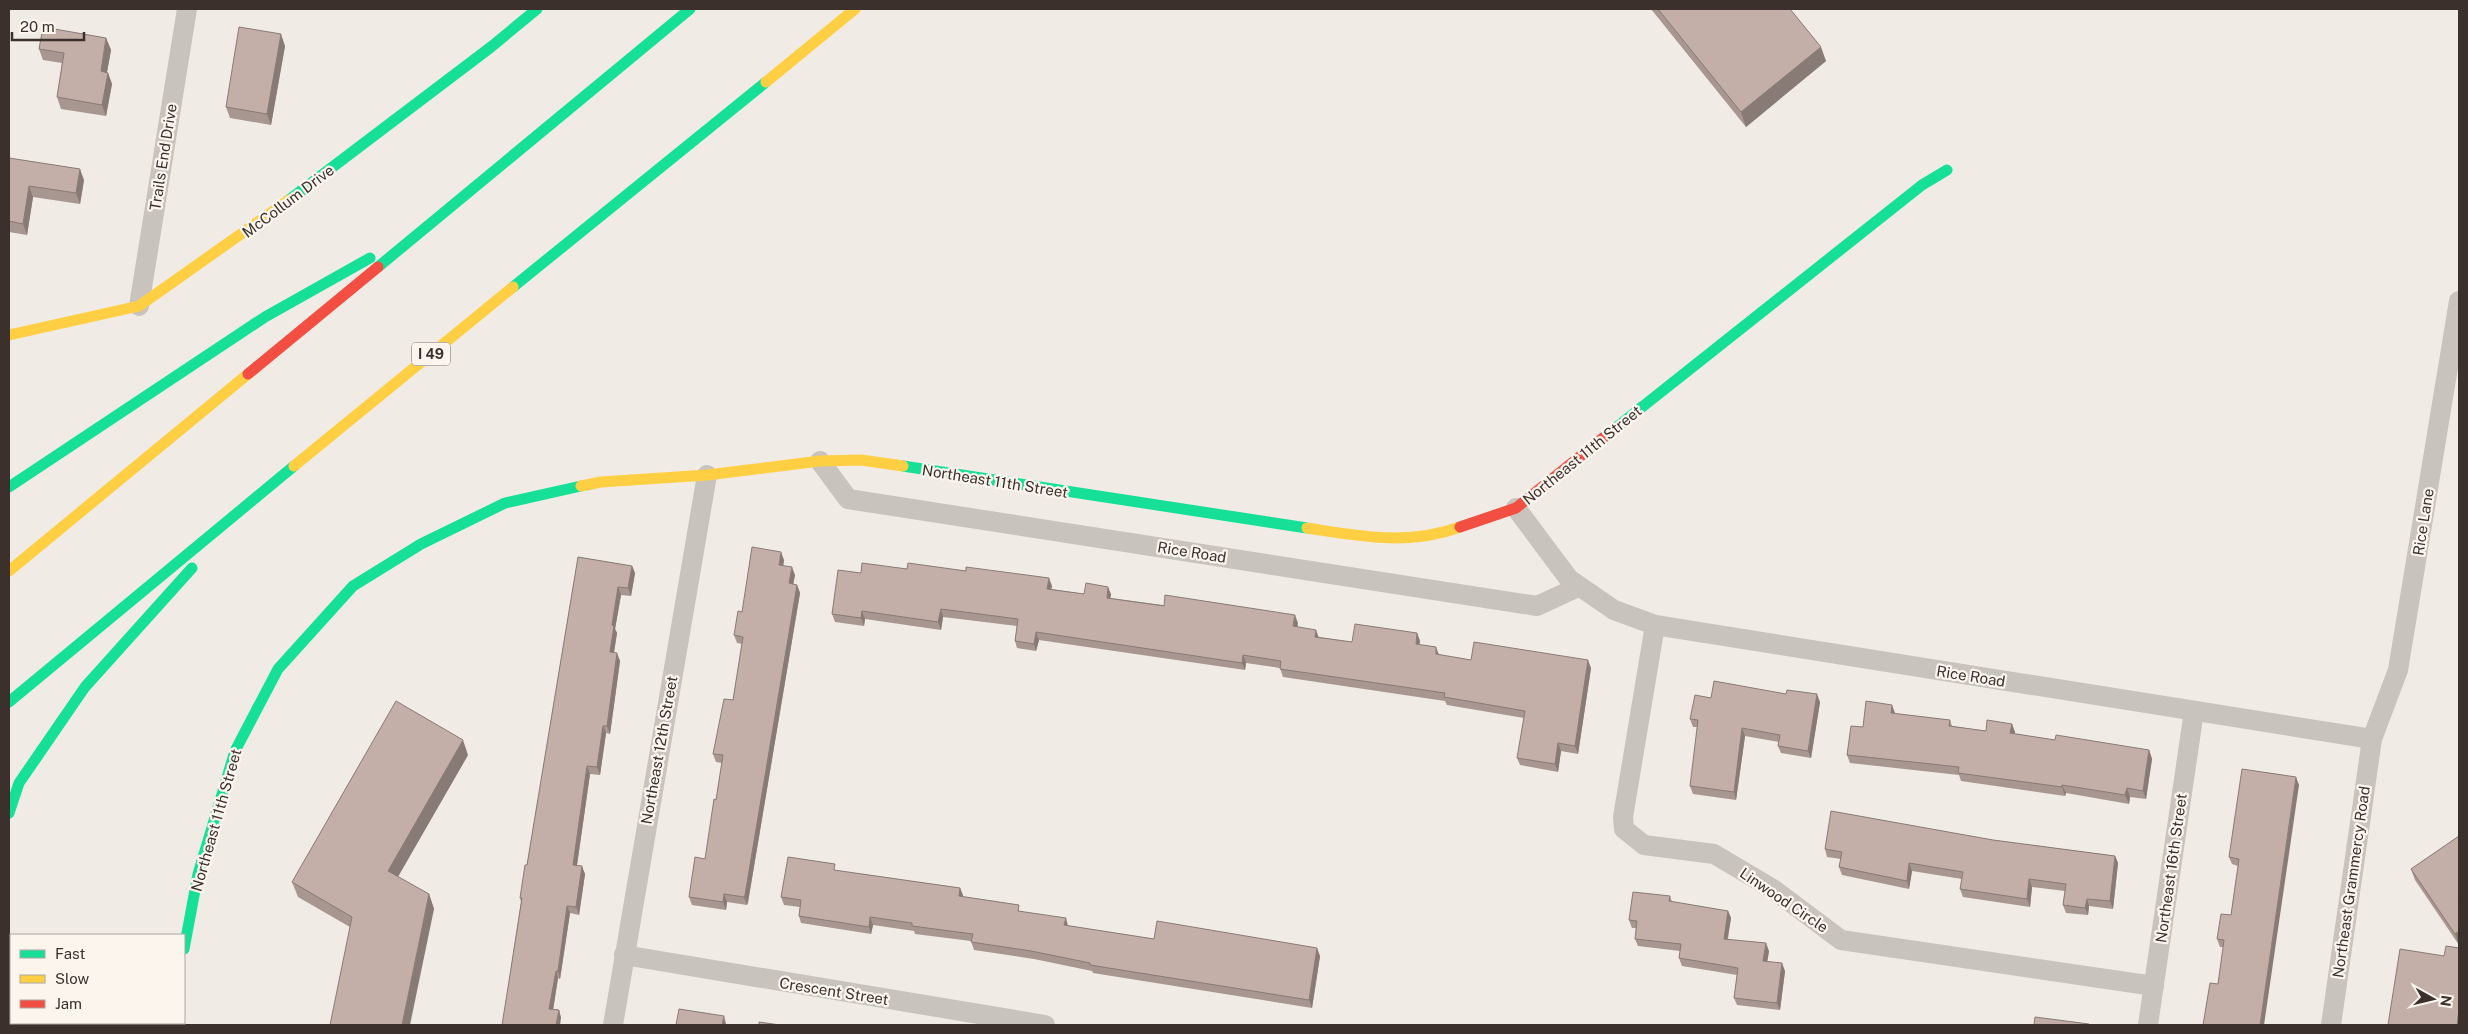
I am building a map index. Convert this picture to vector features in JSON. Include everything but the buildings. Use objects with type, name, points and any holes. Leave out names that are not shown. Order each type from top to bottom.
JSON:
[{"type":"main road","name":"McCollum Drive","points":[[9,335],[139,306],[262,221],[491,47],[538,9]]},
{"type":"main road","points":[[9,571],[690,9]]},
{"type":"main road","name":"I 49","points":[[9,702],[318,446],[855,9]]},
{"type":"main road","name":"Northeast 11th Street","points":[[185,944],[198,874],[235,751],[278,669],[353,586],[421,544],[505,503],[601,482],[707,474],[820,461],[861,460],[1380,539],[1436,536],[1516,508],[1922,185],[1947,170]]},
{"type":"main road","points":[[9,487],[265,317],[436,220]]},
{"type":"main road","points":[[9,813],[19,783],[85,687],[195,565],[318,446]]},
{"type":"street","name":"Trails End Drive","points":[[139,306],[187,9]]},
{"type":"street","name":"Rice Lane","points":[[2372,739],[2398,670],[2459,301]]},
{"type":"street","name":"Rice Road","points":[[820,461],[848,499],[1537,606],[1578,587]]},
{"type":"street","name":"Northeast 12th Street","points":[[613,1025],[707,474]]},
{"type":"street","name":"Rice Road","points":[[1516,508],[1569,579],[1578,587],[1614,610],[1655,626],[2372,739]]},
{"type":"street","name":"Linwood Circle","points":[[1655,626],[1622,817],[1624,829],[1644,845],[1714,854],[1772,889],[1841,940],[2154,986]]},
{"type":"street","name":"Northeast 16th Street","points":[[2148,1025],[2194,711]]},
{"type":"street","name":"Northeast Grammercy Road","points":[[2331,1025],[2372,739]]},
{"type":"street","name":"Crescent Street","points":[[624,955],[1045,1025]]},
{"type":"traffic: fast","points":[[289,200],[491,47],[537,9]]},
{"type":"traffic: fast","points":[[378,267],[690,9]]},
{"type":"traffic: fast","points":[[513,287],[766,82]]},
{"type":"traffic: fast","points":[[1603,438],[1922,185],[1947,170]]},
{"type":"traffic: fast","points":[[9,487],[265,317],[370,258]]},
{"type":"traffic: fast","points":[[9,702],[294,466]]},
{"type":"traffic: fast","points":[[903,466],[1307,528]]},
{"type":"traffic: fast","points":[[185,944],[198,874],[235,751],[278,669],[353,586],[421,544],[505,503],[581,486]]},
{"type":"traffic: fast","points":[[9,813],[19,783],[85,687],[192,568]]},
{"type":"traffic: slow","points":[[766,82],[855,9]]},
{"type":"traffic: slow","points":[[9,335],[139,306],[289,200]]},
{"type":"traffic: slow","points":[[294,466],[513,287]]},
{"type":"traffic: slow","points":[[9,571],[248,374]]},
{"type":"traffic: slow","points":[[581,486],[601,482],[707,475],[820,461],[861,460],[903,466]]},
{"type":"traffic: slow","points":[[1307,528],[1384,538],[1403,538],[1441,533],[1460,527]]},
{"type":"traffic: jam","points":[[248,374],[378,267]]},
{"type":"traffic: jam","points":[[1460,527],[1516,508],[1603,438]]}]
